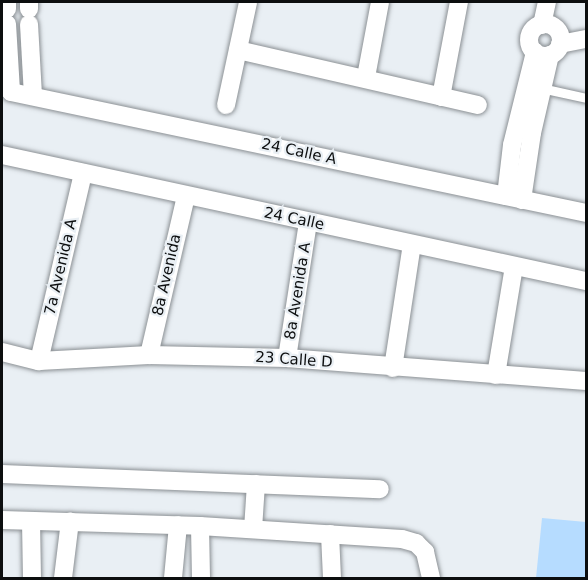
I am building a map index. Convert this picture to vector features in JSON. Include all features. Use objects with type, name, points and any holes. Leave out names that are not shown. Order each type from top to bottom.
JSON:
[{"type":"street","points":[[226,105],[249,2]]},
{"type":"street","points":[[366,77],[381,2]]},
{"type":"street","points":[[441,97],[459,2]]},
{"type":"street","points":[[547,2],[542,25],[530,34],[548,50]]},
{"type":"street","points":[[29,11],[33,96]]},
{"type":"street","name":"24 Calle A","points":[[7,12],[11,92],[586,213]]},
{"type":"street","points":[[514,198],[512,145],[556,29],[542,25]]},
{"type":"street","points":[[548,50],[586,39]]},
{"type":"street","points":[[238,50],[366,77],[478,105]]},
{"type":"street","points":[[514,198],[548,50]]},
{"type":"street","name":"24 Calle","points":[[2,155],[308,223],[586,281]]},
{"type":"street","name":"7a Avenida A","points":[[39,361],[83,173]]},
{"type":"street","name":"8a Avenida","points":[[149,355],[186,196]]},
{"type":"street","name":"8a Avenida A","points":[[287,358],[308,223]]},
{"type":"street","points":[[393,368],[412,244]]},
{"type":"street","points":[[496,375],[514,266]]},
{"type":"street","name":"23 Calle D","points":[[2,352],[39,361],[149,355],[287,358],[393,368],[586,381]]},
{"type":"street","points":[[2,474],[380,489]]},
{"type":"street","points":[[254,530],[256,484]]},
{"type":"street","points":[[2,520],[200,526],[330,534],[416,543],[425,552],[431,579]]},
{"type":"street","points":[[31,521],[32,579]]},
{"type":"street","points":[[63,579],[70,521]]},
{"type":"street","points":[[173,579],[178,525]]},
{"type":"street","points":[[200,526],[201,579]]},
{"type":"street","points":[[330,534],[332,579]]},
{"type":"lane","points":[[541,88],[586,98]]},
{"type":"shaded area","points":[[542,518],[586,522],[585,578],[536,578]]}]
